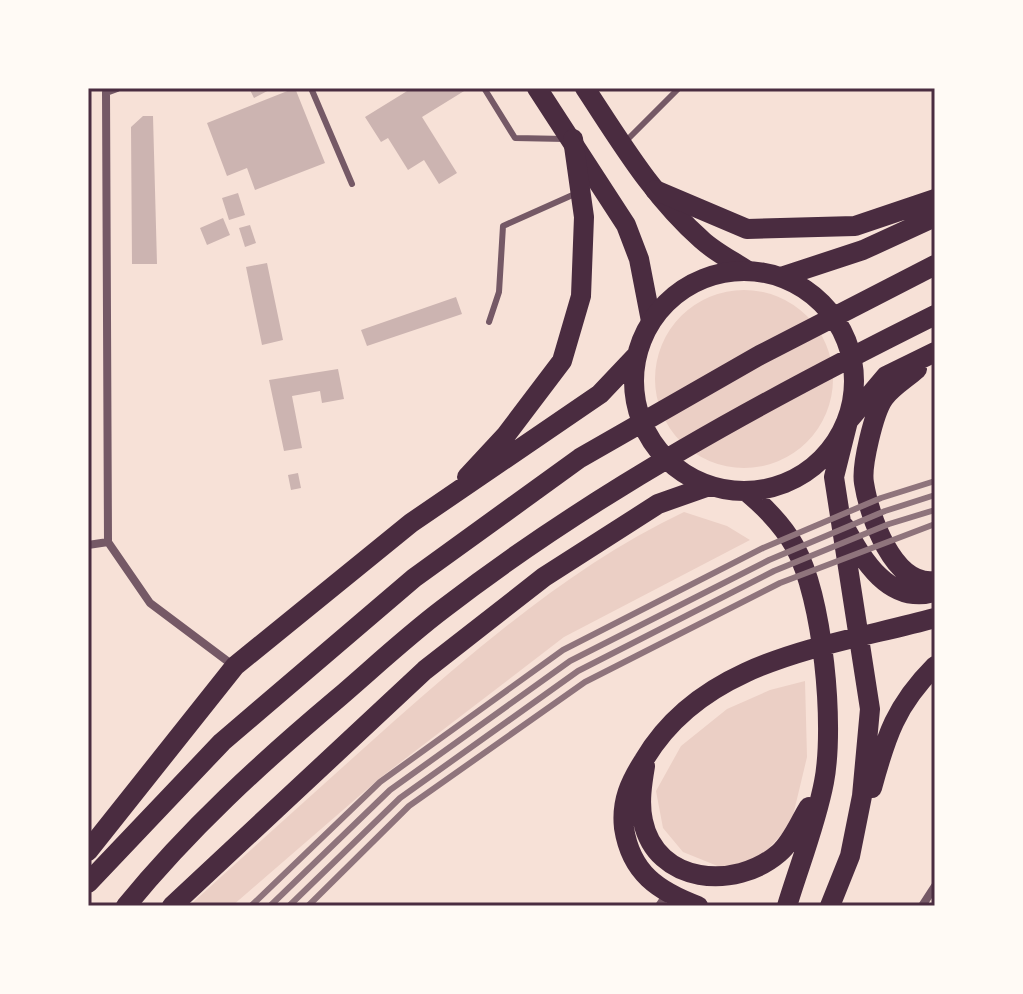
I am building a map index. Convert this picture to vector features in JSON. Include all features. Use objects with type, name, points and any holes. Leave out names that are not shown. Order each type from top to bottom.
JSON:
[{"type":"main road","points":[[537,88],[573,139],[626,225],[639,259],[651,321]]},
{"type":"main road","points":[[585,88],[655,190],[704,242],[748,271]]},
{"type":"main road","points":[[444,502],[506,435],[562,361],[581,296],[584,217],[573,139]]},
{"type":"main road","points":[[655,190],[747,229],[855,226],[935,199]]},
{"type":"main road","points":[[781,277],[863,250],[935,217]]},
{"type":"main road","points":[[88,883],[222,742],[414,578],[580,458],[760,355],[935,265]]},
{"type":"main road","points":[[850,856],[862,796],[870,709],[864,657],[837,512],[834,477],[848,421],[854,397],[851,350],[833,316],[814,295],[781,277],[748,271],[710,276],[686,287],[651,321],[636,356],[633,383],[640,421],[655,448],[683,474],[709,486],[747,492],[776,487],[819,463],[848,421],[886,376],[935,352]]},
{"type":"main road","points":[[126,906],[168,854],[268,757],[443,609],[568,522],[788,388],[935,315]]},
{"type":"main road","points":[[935,352],[883,399],[872,432],[863,480],[879,538],[906,573],[935,581]]},
{"type":"main road","points":[[88,851],[235,666],[411,523],[600,394],[636,356]]},
{"type":"main road","points":[[172,906],[425,670],[544,577],[658,504],[709,486]]},
{"type":"main road","points":[[747,492],[771,512],[796,548],[812,596],[826,682],[829,739],[824,783],[787,906]]},
{"type":"main road","points":[[837,512],[865,565],[887,585],[923,596],[935,592]]},
{"type":"main road","points":[[698,906],[663,900],[641,873],[627,849],[622,811],[629,785],[658,738],[700,697],[751,668],[935,618]]},
{"type":"main road","points":[[830,906],[850,856],[888,730],[912,689],[935,666]]},
{"type":"main road","points":[[646,756],[641,798],[643,824],[655,846],[674,864],[702,878],[729,877],[756,870],[782,851],[824,783]]},
{"type":"street","points":[[117,88],[106,92],[108,542],[150,603],[235,666]]},
{"type":"street","points":[[88,545],[108,542]]},
{"type":"street","points":[[922,906],[935,886]]},
{"type":"lane","points":[[311,88],[352,184]]},
{"type":"lane","points":[[484,88],[515,138],[573,139]]},
{"type":"lane","points":[[622,145],[679,88]]},
{"type":"lane","points":[[489,322],[499,292],[503,226],[581,191]]},
{"type":"shaded area","points":[[744,290],[778,297],[807,316],[826,345],[833,379],[826,413],[807,442],[778,461],[744,468],[710,461],[681,442],[662,413],[655,379],[662,345],[681,316],[710,297]]},
{"type":"shaded area","points":[[684,512],[727,526],[750,540],[564,637],[380,778],[232,906],[189,906],[393,722],[531,607],[605,556]]},
{"type":"shaded area","points":[[805,681],[807,757],[791,824],[758,860],[720,867],[683,852],[663,828],[656,791],[681,746],[727,709],[770,690]]},
{"type":"building","points":[[249,88],[273,88],[254,98]]},
{"type":"building","points":[[295,88],[325,163],[255,190],[247,168],[227,176],[207,123]]},
{"type":"building","points":[[412,88],[469,88],[422,117],[457,173],[439,184],[424,160],[408,170],[388,138],[381,142],[365,117]]},
{"type":"building","points":[[143,116],[153,116],[157,264],[132,264],[131,127]]},
{"type":"building","points":[[238,193],[245,215],[229,220],[222,198]]},
{"type":"building","points":[[223,218],[230,235],[207,245],[200,228]]},
{"type":"building","points":[[250,225],[256,243],[245,247],[239,228]]},
{"type":"building","points":[[267,263],[283,340],[262,345],[246,267]]},
{"type":"building","points":[[456,297],[462,314],[367,346],[361,330]]},
{"type":"building","points":[[338,369],[344,399],[322,403],[320,391],[292,396],[302,448],[284,451],[269,380]]},
{"type":"building","points":[[298,473],[301,488],[291,490],[288,475]]},
{"type":"railway","points":[[251,906],[380,782],[563,650],[763,548],[881,498],[935,481]]},
{"type":"railway","points":[[270,906],[390,790],[570,661],[769,560],[885,511],[935,495]]},
{"type":"railway","points":[[289,906],[400,798],[578,671],[774,571],[889,524],[935,510]]},
{"type":"railway","points":[[308,906],[409,806],[585,682],[780,583],[935,524]]}]
